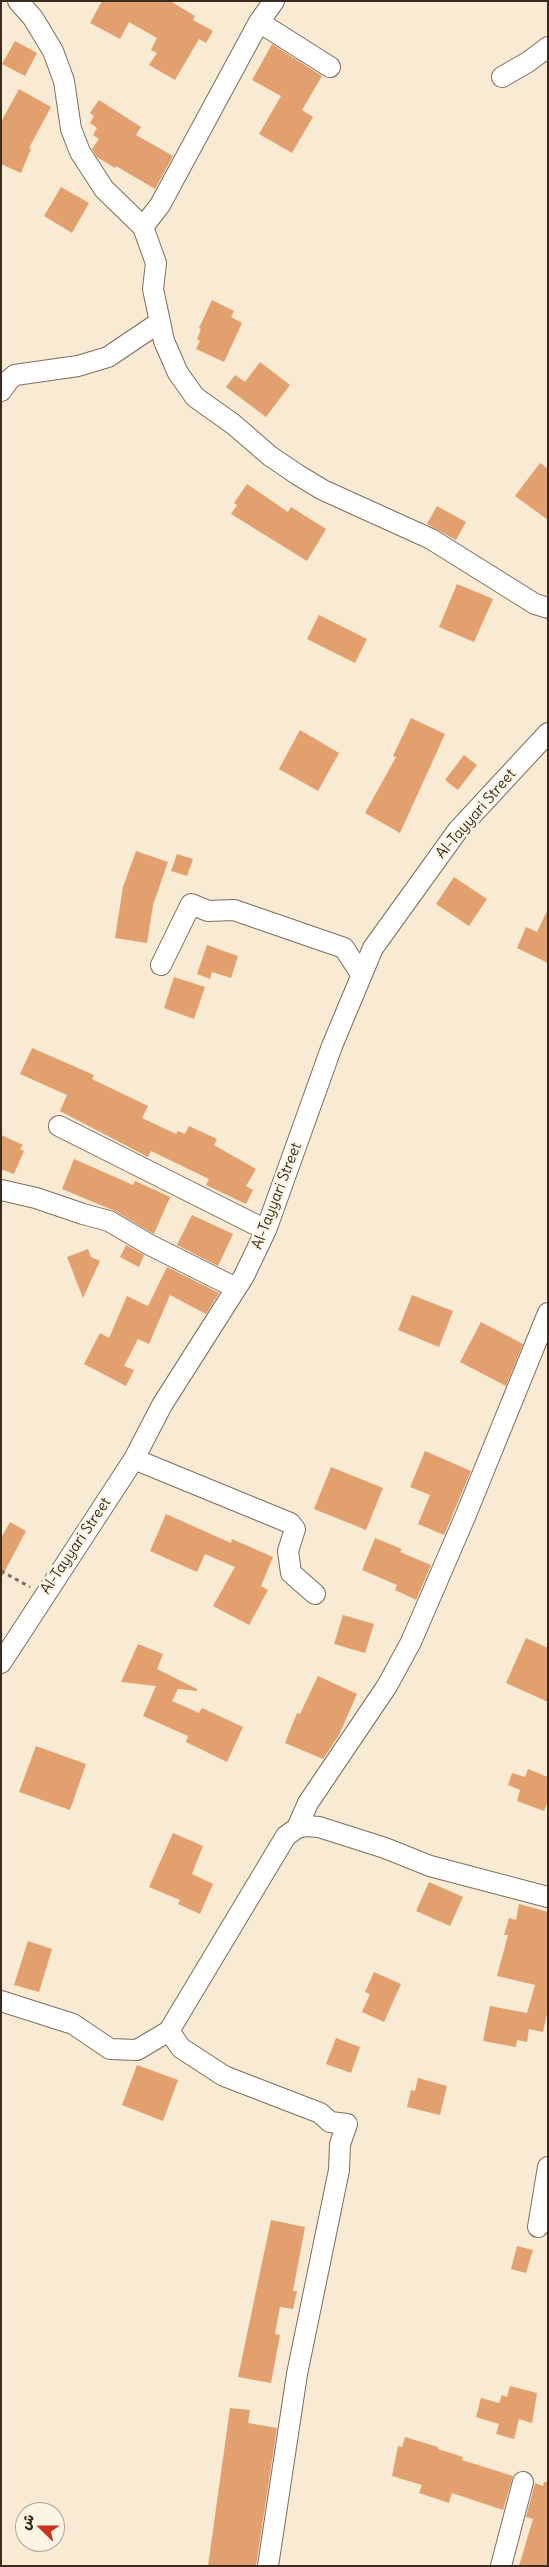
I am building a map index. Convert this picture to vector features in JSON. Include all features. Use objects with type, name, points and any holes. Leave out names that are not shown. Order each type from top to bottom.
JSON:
[{"type":"street","points":[[18,1],[33,18],[53,51],[64,80],[71,130],[80,152],[104,189],[143,227],[156,263],[153,289],[164,341],[178,373],[195,397],[233,424],[270,456],[324,490],[431,539],[535,604],[548,608]]},
{"type":"street","points":[[143,227],[160,205],[259,22],[274,1]]},
{"type":"street","points":[[259,22],[330,68]]},
{"type":"street","points":[[502,77],[528,62],[548,47]]},
{"type":"street","points":[[1,391],[15,375],[78,366],[108,357],[160,322]]},
{"type":"street","name":"Al-Tayyari Street","points":[[1,1663],[44,1594],[134,1459],[162,1406],[236,1288],[266,1230],[332,1046],[361,974],[383,930],[458,830],[548,733]]},
{"type":"street","points":[[161,965],[190,904],[208,911],[234,910],[344,948],[361,974]]},
{"type":"street","points":[[59,1126],[266,1230]]},
{"type":"street","points":[[1,1190],[109,1221],[150,1245],[236,1288]]},
{"type":"street","points":[[1,2001],[73,2024],[110,2050],[137,2050],[169,2031],[286,1836],[297,1828],[308,1803],[387,1686],[411,1642],[469,1508],[548,1313]]},
{"type":"street","points":[[134,1459],[290,1523],[295,1529],[288,1552],[291,1573],[315,1594]]},
{"type":"street","points":[[297,1828],[319,1827],[385,1848],[430,1866],[548,1896]]},
{"type":"street","points":[[169,2031],[181,2048],[224,2076],[320,2113],[330,2122],[347,2124],[340,2144],[339,2170],[297,2374],[268,2566]]},
{"type":"street","points":[[538,2227],[548,2166]]},
{"type":"street","points":[[501,2566],[523,2482]]},
{"type":"path","points":[[1,1571],[44,1594]]},
{"type":"building","points":[[102,1],[170,1],[195,16],[193,20],[213,31],[206,43],[199,39],[175,80],[149,65],[157,53],[151,50],[157,38],[129,22],[120,39],[90,23]]},
{"type":"building","points":[[15,41],[37,53],[25,76],[2,64]]},
{"type":"building","points":[[272,44],[322,76],[302,110],[313,117],[292,153],[259,134],[281,96],[252,80]]},
{"type":"building","points":[[19,89],[51,107],[29,148],[31,149],[21,173],[1,164],[1,122]]},
{"type":"building","points":[[99,100],[141,127],[136,135],[173,156],[155,189],[97,157],[92,149],[99,139],[93,135],[97,128],[90,123],[94,116],[90,113]]},
{"type":"building","points":[[61,187],[89,203],[72,233],[44,216]]},
{"type":"building","points":[[212,300],[234,311],[231,317],[242,323],[224,362],[196,349],[200,341],[197,339],[201,329],[199,328]]},
{"type":"building","points":[[260,362],[290,385],[266,417],[226,387],[235,375],[245,382]]},
{"type":"building","points":[[540,463],[548,469],[548,520],[515,496]]},
{"type":"building","points":[[247,484],[288,512],[291,507],[326,529],[307,561],[231,514],[237,505],[234,503]]},
{"type":"building","points":[[437,506],[466,522],[456,540],[427,524]]},
{"type":"building","points":[[457,584],[493,599],[474,642],[439,627]]},
{"type":"building","points":[[319,615],[367,639],[355,663],[307,639]]},
{"type":"building","points":[[411,718],[445,734],[400,833],[365,813],[396,757],[393,756]]},
{"type":"building","points":[[300,730],[339,753],[318,791],[279,769]]},
{"type":"building","points":[[464,755],[477,765],[458,790],[445,780]]},
{"type":"building","points":[[136,851],[168,862],[153,905],[147,943],[115,938],[123,887]]},
{"type":"building","points":[[177,854],[193,859],[187,876],[171,871]]},
{"type":"building","points":[[454,877],[487,899],[469,926],[436,904]]},
{"type":"building","points":[[548,909],[548,963],[517,948],[526,927],[537,932]]},
{"type":"building","points":[[207,945],[238,956],[231,978],[212,972],[210,979],[197,974]]},
{"type":"building","points":[[174,977],[205,987],[194,1019],[164,1008]]},
{"type":"building","points":[[32,1048],[94,1075],[92,1079],[148,1106],[142,1118],[176,1134],[178,1131],[185,1134],[189,1126],[217,1139],[214,1145],[256,1169],[246,1186],[253,1190],[246,1204],[206,1185],[209,1179],[151,1151],[148,1157],[60,1111],[67,1095],[20,1074]]},
{"type":"building","points":[[1,1135],[23,1145],[20,1149],[24,1151],[14,1174],[1,1169]]},
{"type":"building","points":[[74,1159],[133,1185],[135,1181],[170,1197],[154,1234],[115,1211],[62,1189]]},
{"type":"building","points":[[192,1215],[233,1234],[218,1266],[177,1245]]},
{"type":"building","points":[[126,1245],[144,1255],[139,1267],[120,1257]]},
{"type":"building","points":[[88,1249],[91,1257],[100,1261],[83,1298],[67,1257]]},
{"type":"building","points":[[167,1267],[219,1293],[206,1314],[170,1295],[149,1344],[138,1339],[124,1366],[134,1370],[126,1386],[84,1364],[100,1333],[109,1338],[127,1296],[148,1306]]},
{"type":"building","points":[[412,1295],[453,1311],[439,1347],[398,1330]]},
{"type":"building","points":[[481,1322],[523,1344],[506,1386],[460,1362]]},
{"type":"building","points":[[425,1451],[471,1471],[444,1535],[418,1524],[430,1495],[410,1487]]},
{"type":"building","points":[[331,1467],[383,1488],[366,1530],[314,1509]]},
{"type":"building","points":[[166,1514],[231,1543],[232,1539],[273,1557],[261,1586],[268,1590],[249,1625],[213,1606],[235,1567],[205,1554],[197,1572],[150,1551]]},
{"type":"building","points":[[10,1522],[26,1531],[1,1578],[1,1538]]},
{"type":"building","points":[[375,1538],[402,1549],[400,1552],[431,1565],[416,1600],[395,1590],[397,1585],[362,1570]]},
{"type":"building","points":[[343,1615],[374,1624],[365,1653],[334,1644]]},
{"type":"building","points":[[526,1638],[548,1648],[548,1702],[506,1683]]},
{"type":"building","points":[[138,1644],[163,1654],[157,1669],[197,1689],[197,1691],[178,1689],[172,1701],[199,1713],[202,1708],[243,1727],[227,1762],[186,1742],[188,1736],[143,1716],[156,1686],[121,1682]]},
{"type":"building","points":[[318,1676],[357,1694],[339,1735],[323,1759],[285,1743],[297,1713],[300,1714]]},
{"type":"building","points":[[36,1746],[86,1764],[70,1810],[19,1792]]},
{"type":"building","points":[[528,1769],[548,1777],[548,1801],[544,1811],[517,1801],[520,1790],[508,1785],[512,1773],[525,1777]]},
{"type":"building","points":[[173,1833],[203,1846],[192,1874],[213,1884],[200,1914],[178,1904],[180,1900],[149,1887]]},
{"type":"building","points":[[429,1882],[463,1897],[450,1926],[416,1911]]},
{"type":"building","points":[[519,1904],[548,1912],[548,2009],[543,2032],[529,2029],[527,2042],[517,2040],[516,2047],[483,2041],[490,2006],[527,2013],[535,1985],[497,1976],[508,1935],[504,1935],[509,1918],[516,1920]]},
{"type":"building","points":[[28,1941],[52,1949],[39,1992],[14,1985]]},
{"type":"building","points":[[374,1972],[401,1984],[384,2022],[362,2012],[370,1994],[365,1992]]},
{"type":"building","points":[[336,2038],[360,2047],[351,2073],[326,2064]]},
{"type":"building","points":[[137,2065],[178,2080],[163,2121],[122,2105]]},
{"type":"building","points":[[418,2078],[447,2086],[440,2115],[407,2107],[411,2090],[415,2091]]},
{"type":"building","points":[[271,2220],[305,2227],[293,2291],[297,2291],[293,2309],[280,2307],[275,2334],[280,2335],[271,2383],[238,2377]]},
{"type":"building","points":[[517,2246],[533,2250],[526,2273],[511,2269]]},
{"type":"building","points":[[510,2386],[537,2393],[532,2423],[519,2419],[514,2439],[496,2434],[499,2424],[476,2417],[481,2398],[499,2403],[502,2395],[507,2397]]},
{"type":"building","points":[[230,2408],[250,2410],[248,2423],[277,2428],[256,2566],[208,2566]]},
{"type":"building","points":[[405,2437],[463,2457],[462,2460],[513,2476],[503,2510],[452,2493],[449,2503],[419,2493],[422,2485],[392,2476],[398,2446],[402,2447]]},
{"type":"building","points":[[544,2482],[548,2482],[548,2566],[519,2566],[533,2519],[526,2517],[535,2483],[543,2486]]}]
